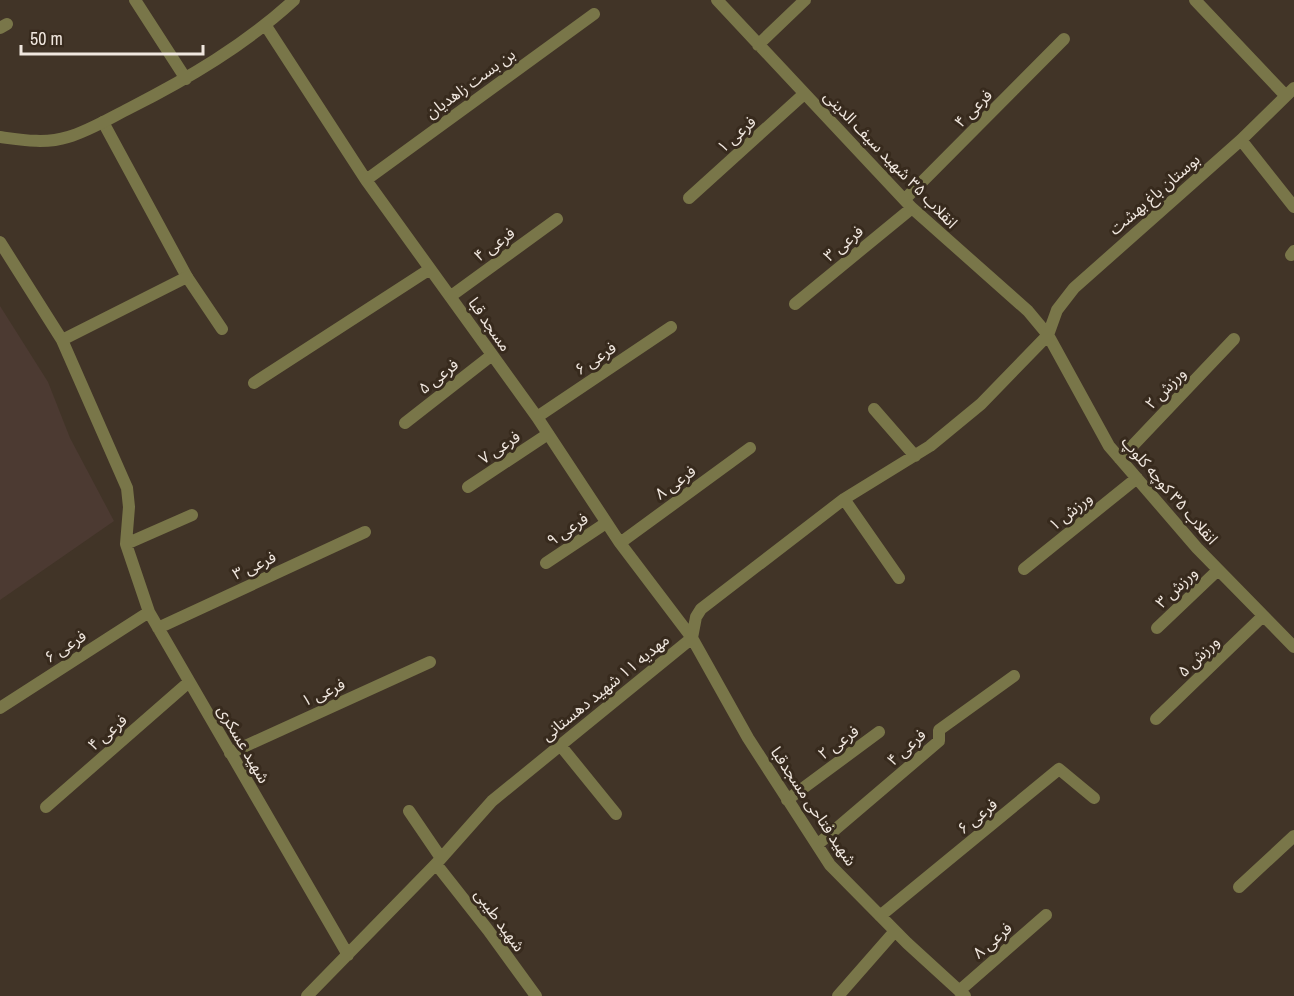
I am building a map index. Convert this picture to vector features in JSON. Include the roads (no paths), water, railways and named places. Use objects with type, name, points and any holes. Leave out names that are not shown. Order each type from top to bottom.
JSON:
[{"type":"street","points":[[135,0],[186,79]]},
{"type":"street","points":[[0,137],[34,142],[67,138],[103,122],[186,79],[266,26],[294,0]]},
{"type":"street","name":"انقلاب ۳۵ شهید سیف الدینی","points":[[717,0],[908,203],[1028,311],[1048,335]]},
{"type":"street","points":[[758,45],[805,0]]},
{"type":"street","points":[[1195,0],[1290,92]]},
{"type":"street","name":"بن بست زاهدیان","points":[[366,180],[594,14]]},
{"type":"street","name":"مسجد قبا","points":[[266,26],[366,180],[537,417],[620,543],[692,638]]},
{"type":"street","name":"فرعی ۴","points":[[908,203],[1064,39]]},
{"type":"street","name":"بوستان باغ بهشت","points":[[1048,335],[1057,310],[1074,288],[1241,140],[1290,92]]},
{"type":"street","name":"فرعی ۱","points":[[689,198],[804,94]]},
{"type":"street","points":[[103,122],[187,278],[222,329]]},
{"type":"street","points":[[1241,140],[1294,207]]},
{"type":"street","name":"فرعی ۳","points":[[795,304],[908,203]]},
{"type":"street","name":"فرعی ۴","points":[[451,296],[557,219]]},
{"type":"street","points":[[0,242],[62,340],[127,488],[129,507],[126,544],[192,515]]},
{"type":"street","points":[[255,383],[430,269]]},
{"type":"street","points":[[62,340],[187,278]]},
{"type":"street","name":"فرعی ۶","points":[[537,417],[671,327]]},
{"type":"street","name":"مهدیه ۱۱ شهید دهستانی","points":[[307,996],[439,861],[492,801],[692,638],[696,617],[701,609],[844,499],[930,446],[981,404],[1048,335]]},
{"type":"street","name":"انقلاب ۳۵ کوچه کلوپ","points":[[1048,335],[1109,446],[1197,548],[1294,647]]},
{"type":"street","name":"ورزش ۲","points":[[1120,459],[1234,339]]},
{"type":"street","name":"فرعی ۵","points":[[405,423],[492,355]]},
{"type":"street","points":[[874,410],[915,456]]},
{"type":"street","name":"فرعی ۷","points":[[468,487],[548,434]]},
{"type":"street","name":"فرعی ۸","points":[[620,543],[750,448]]},
{"type":"street","name":"ورزش ۱","points":[[1024,569],[1137,478]]},
{"type":"street","points":[[844,499],[899,578]]},
{"type":"street","name":"فرعی ۹","points":[[546,563],[606,523]]},
{"type":"street","name":"فرعی ۳","points":[[158,628],[365,532]]},
{"type":"street","name":"شهید عسکری","points":[[126,544],[149,612],[348,956]]},
{"type":"street","name":"ورزش ۳","points":[[1157,628],[1218,570]]},
{"type":"street","name":"فرعی ۶","points":[[0,708],[149,612]]},
{"type":"street","name":"ورزش ۵","points":[[1156,719],[1263,616]]},
{"type":"street","name":"شهید فتاحی مسجدقبا","points":[[692,638],[748,738],[830,865],[895,931],[962,993]]},
{"type":"street","name":"فرعی ۱","points":[[230,753],[430,662]]},
{"type":"street","name":"فرعی ۴","points":[[817,845],[939,741],[939,730],[1014,676]]},
{"type":"street","name":"فرعی ۴","points":[[46,807],[189,682]]},
{"type":"street","name":"فرعی ۲","points":[[787,800],[879,732]]},
{"type":"street","points":[[560,745],[616,814]]},
{"type":"street","name":"فرعی ۶","points":[[880,916],[1059,770],[1094,798]]},
{"type":"street","name":"شهید طیبی","points":[[408,810],[439,861],[536,996]]},
{"type":"street","points":[[1239,887],[1294,836]]},
{"type":"street","name":"فرعی ۸","points":[[962,993],[1046,915]]},
{"type":"street","points":[[838,996],[895,931]]}]
